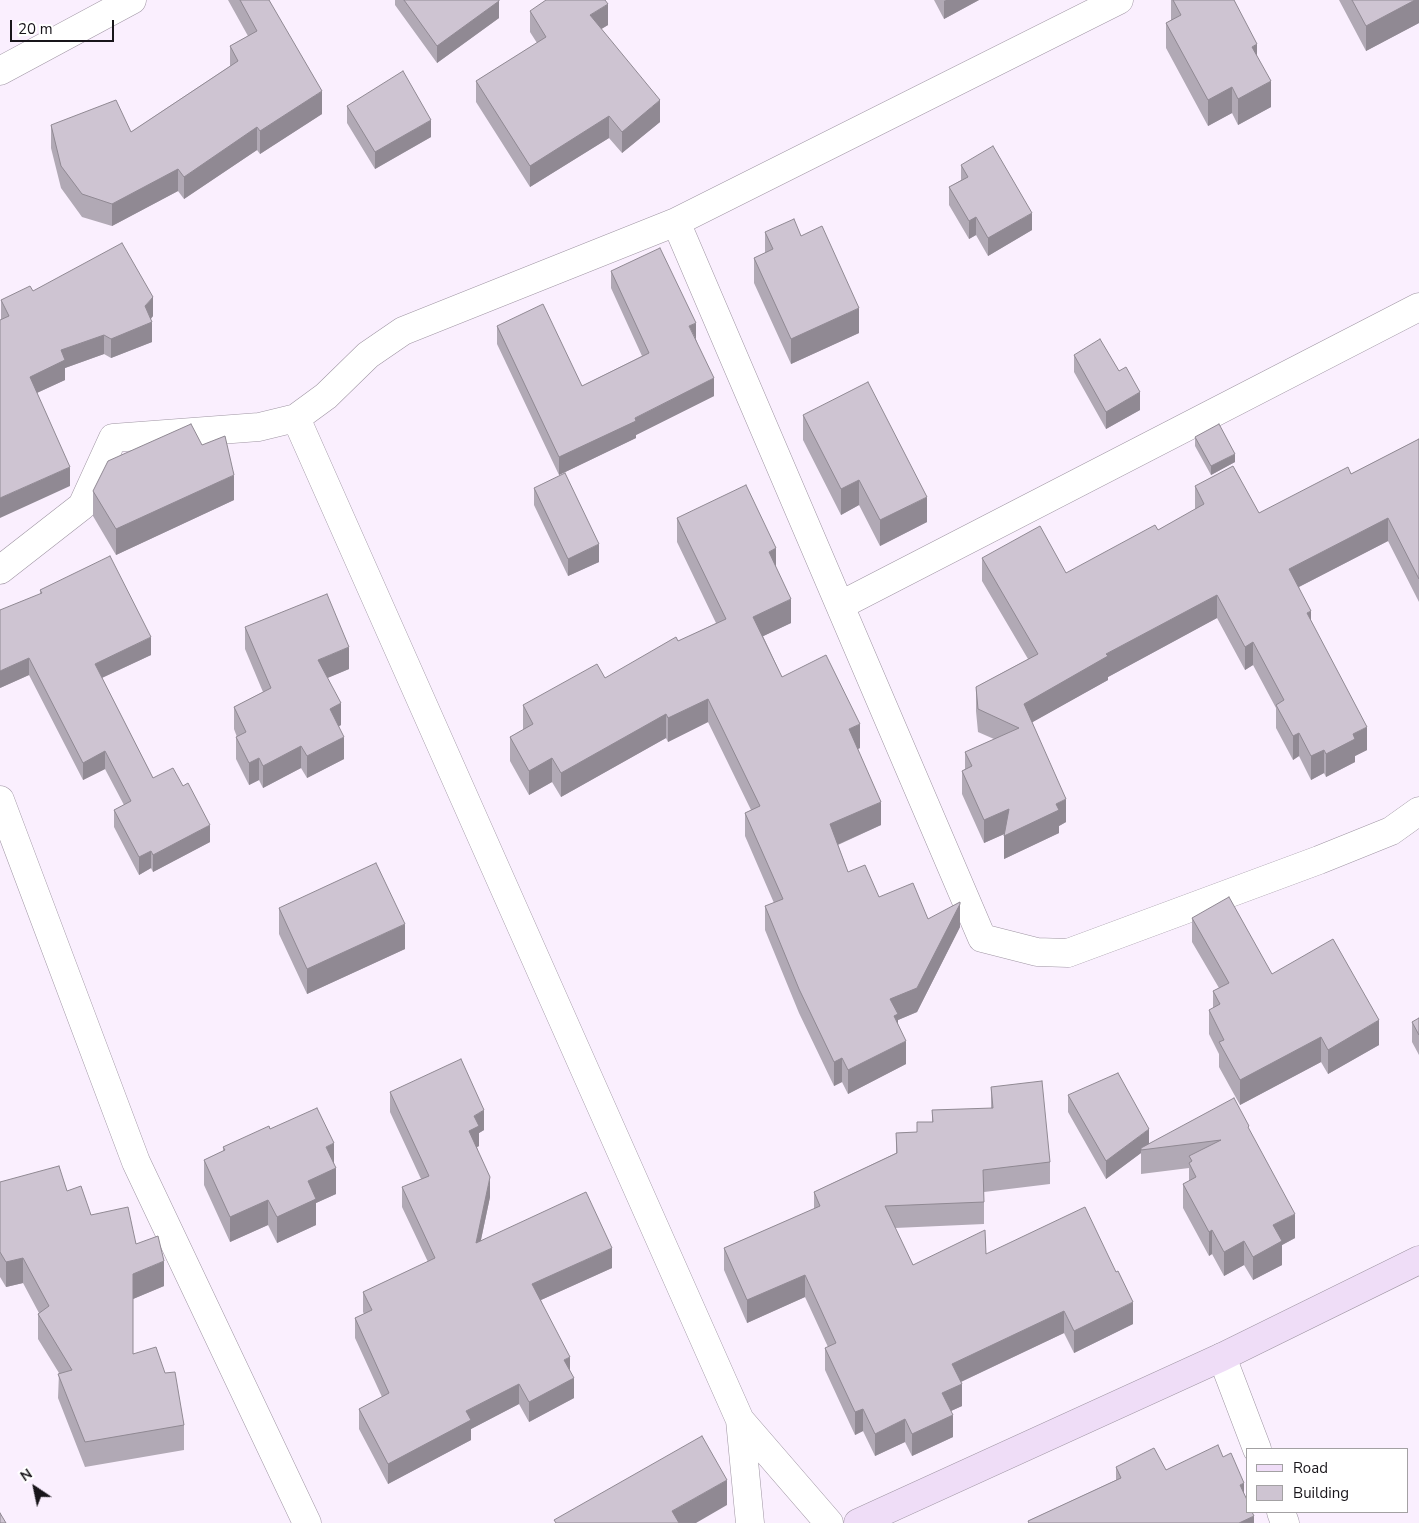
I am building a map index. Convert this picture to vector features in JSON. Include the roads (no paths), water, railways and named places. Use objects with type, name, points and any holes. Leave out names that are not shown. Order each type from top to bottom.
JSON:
[{"type":"street","points":[[0,70],[132,0]]},
{"type":"street","points":[[0,570],[82,506],[113,438],[259,427],[296,418],[326,396],[368,355],[403,331],[676,222],[1119,0]]},
{"type":"street","points":[[676,222],[982,938],[1037,952],[1068,953],[1319,860],[1391,831],[1419,811]]},
{"type":"street","points":[[840,605],[1419,307]]},
{"type":"street","points":[[296,418],[740,1420],[829,1523]]},
{"type":"street","points":[[0,801],[136,1162],[307,1523]]},
{"type":"street","points":[[858,1523],[1222,1357],[1419,1260]]},
{"type":"street","points":[[1222,1357],[1257,1448]]},
{"type":"street","points":[[740,1420],[750,1523]]}]
